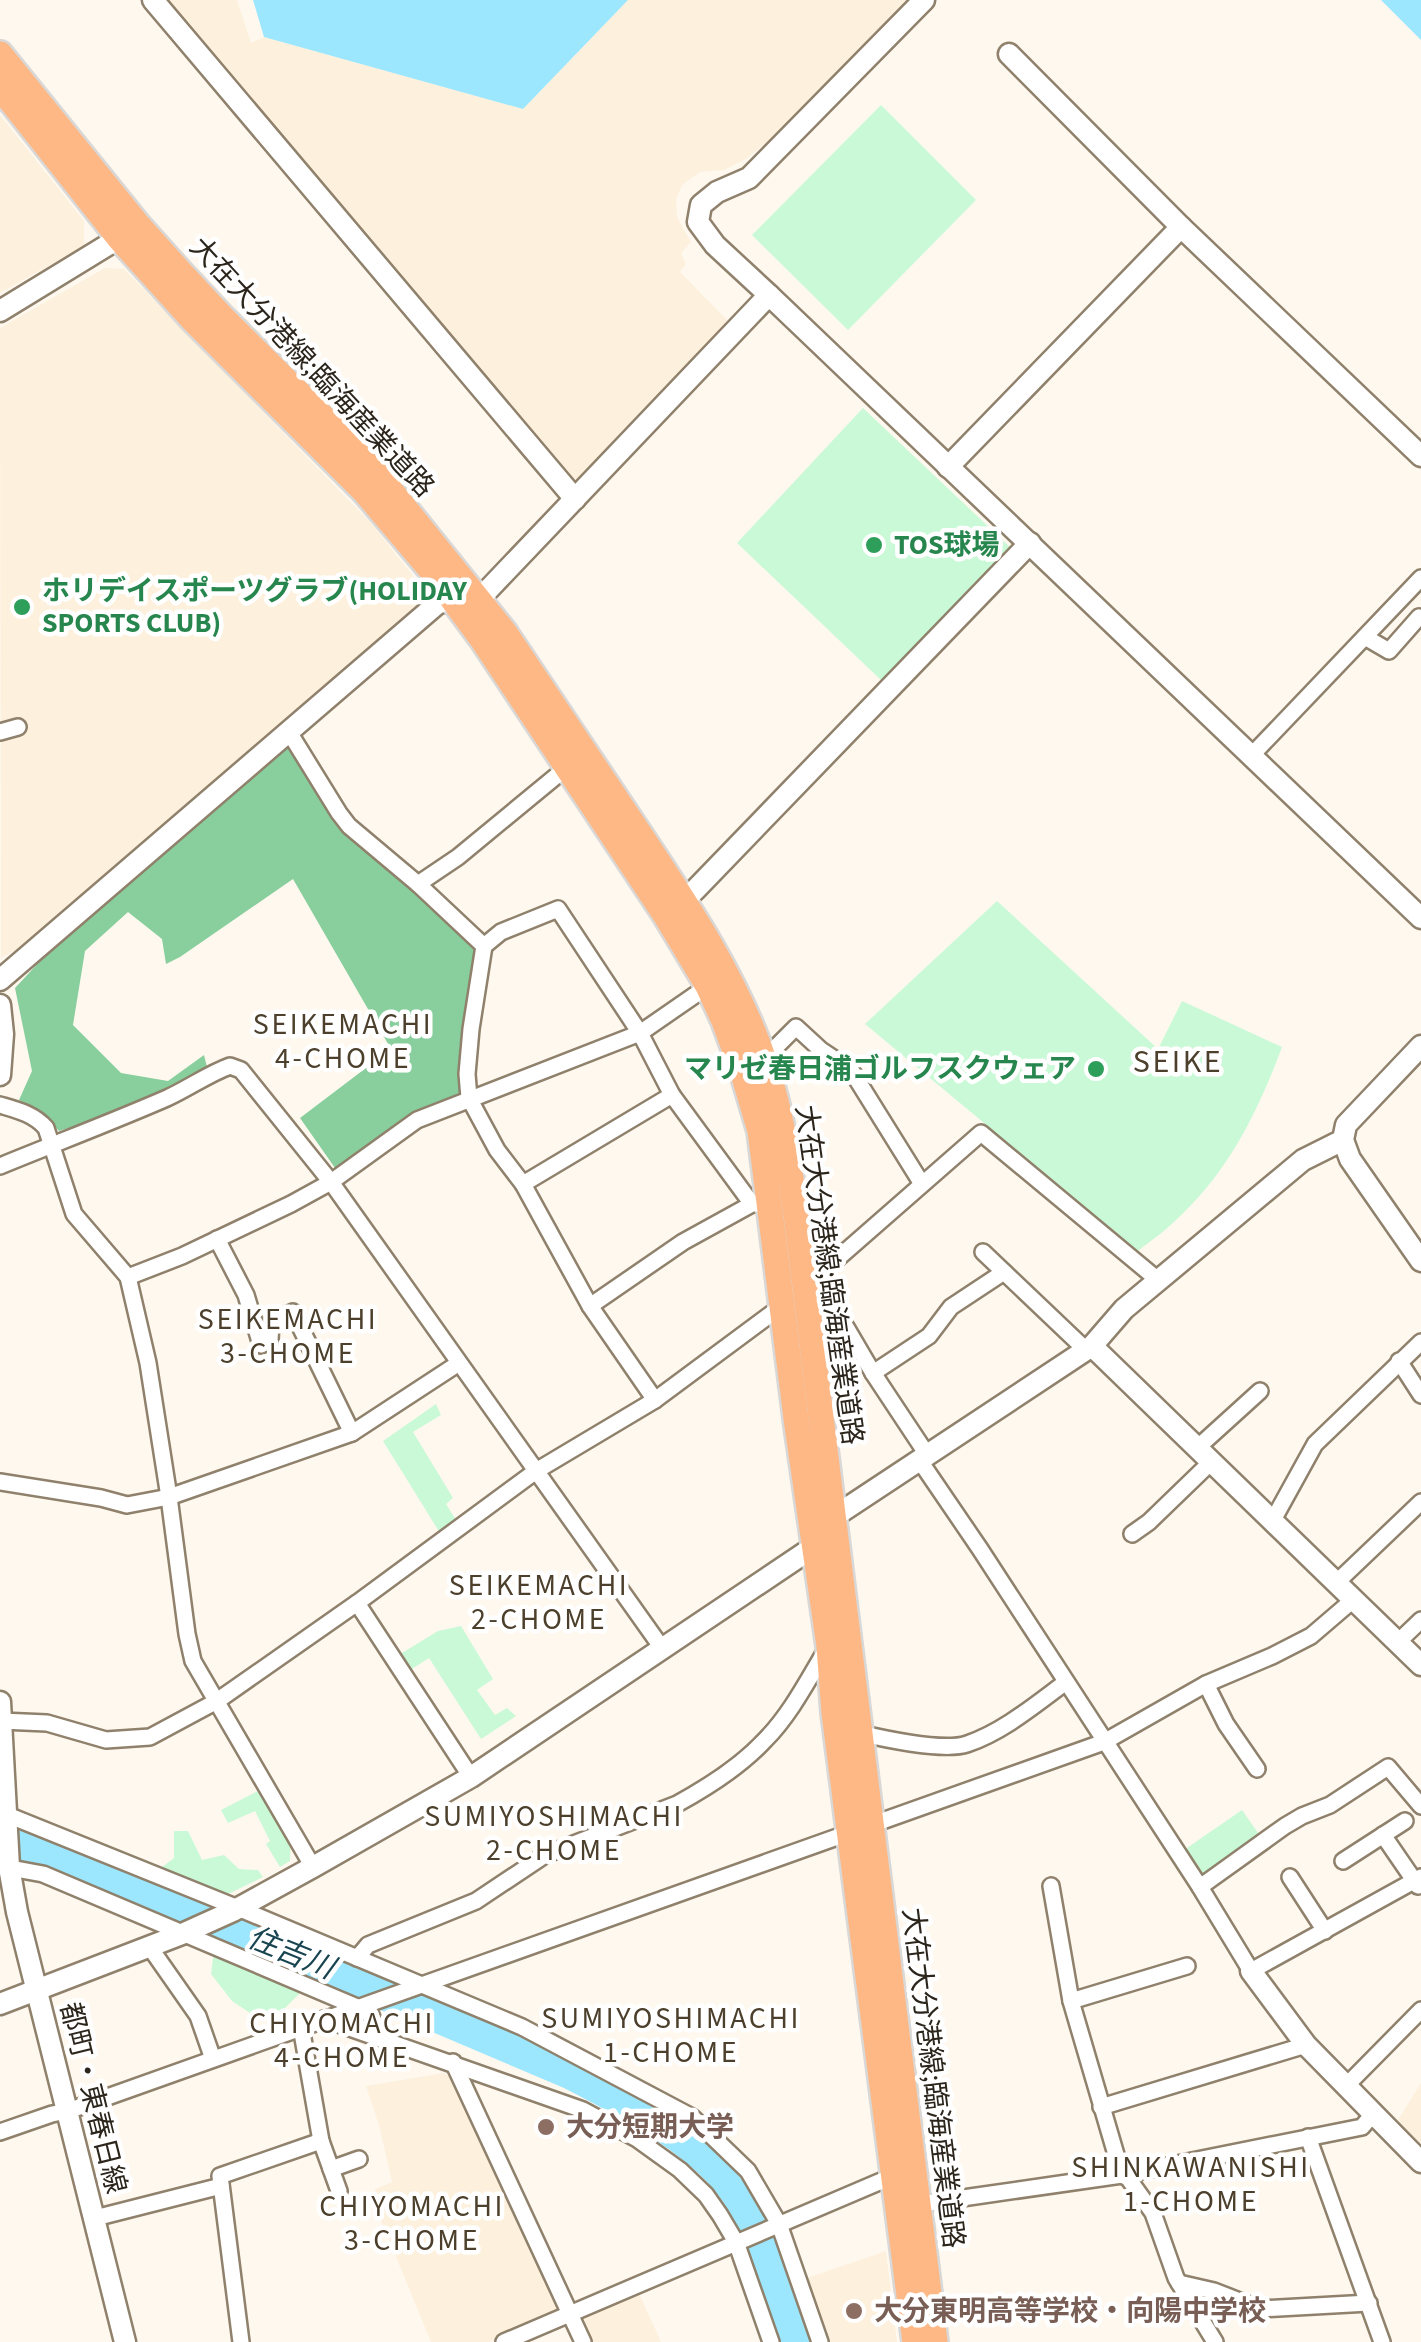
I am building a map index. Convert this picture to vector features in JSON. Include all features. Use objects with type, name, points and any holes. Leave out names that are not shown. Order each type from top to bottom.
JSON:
[{"type":"main road","name":"大在大分港線;臨海産業道路","points":[[0,54],[192,319],[365,492],[403,536],[505,634],[675,909],[708,986],[753,1066],[783,1130],[810,1283],[832,1518],[859,1733],[860,1828]]},
{"type":"main road","name":"大在大分港線;臨海産業道路","points":[[0,87],[129,232]]},
{"type":"main road","name":"大在大分港線;臨海産業道路","points":[[465,597],[566,768],[729,976],[753,1066],[760,1131],[761,1204],[783,1306],[829,1646],[834,1714],[860,1828],[908,2206],[935,2342]]},
{"type":"main road","name":"大在大分港線;臨海産業道路","points":[[908,2206],[915,2342]]},
{"type":"street","points":[[153,0],[574,499]]},
{"type":"street","points":[[924,0],[749,178],[717,192],[701,205],[698,222],[715,245],[1421,918]]},
{"type":"street","points":[[1009,54],[1181,227],[1421,456]]},
{"type":"street","points":[[948,467],[1181,227]]},
{"type":"street","points":[[0,311],[129,232]]},
{"type":"street","points":[[0,980],[437,604],[487,591],[769,294]]},
{"type":"street","points":[[675,909],[1030,543]]},
{"type":"street","points":[[1251,756],[1421,578]]},
{"type":"street","points":[[1364,637],[1389,651],[1421,618]]},
{"type":"street","points":[[0,732],[18,727]]},
{"type":"street","points":[[289,732],[349,826],[484,946]]},
{"type":"street","points":[[418,884],[458,857],[566,768]]},
{"type":"street","points":[[590,1306],[683,1242],[761,1204],[672,1095],[640,1032],[558,909],[501,932],[484,946],[467,1074],[469,1098],[497,1150],[523,1184],[590,1306],[655,1400]]},
{"type":"street","points":[[128,1277],[291,1204],[331,1182],[417,1120],[640,1032],[708,986]]},
{"type":"street","points":[[0,1005],[0,1075]]},
{"type":"street","points":[[753,1066],[796,1027],[820,1050],[851,1070],[922,1184]]},
{"type":"street","points":[[1421,1046],[1346,1125],[1343,1140],[1350,1158],[1421,1261]]},
{"type":"street","points":[[0,1166],[188,1089],[230,1066],[241,1070],[331,1182],[662,1648]]},
{"type":"street","points":[[523,1184],[672,1095]]},
{"type":"street","points":[[0,1105],[41,1122],[74,1214],[128,1277],[148,1363],[194,1662],[313,1866]]},
{"type":"street","points":[[1158,1280],[981,1133],[810,1283],[826,1294],[980,1548],[1251,1971],[1306,2045],[1421,2162]]},
{"type":"street","points":[[0,2004],[236,1910],[471,1776],[815,1546],[832,1518],[1089,1348],[1124,1310],[1302,1160],[1343,1140]]},
{"type":"street","points":[[217,1239],[246,1295],[261,1345],[270,1340],[271,1323],[293,1312],[352,1432]]},
{"type":"street","points":[[983,1252],[1089,1348],[1421,1666]]},
{"type":"street","points":[[874,1372],[929,1336],[951,1307],[1004,1272]]},
{"type":"street","points":[[783,1306],[655,1400],[536,1471],[217,1701],[150,1737],[106,1740],[1,1712],[2,1812],[522,2027],[692,2118],[748,2171],[776,2225],[820,2342]]},
{"type":"street","points":[[1272,1522],[1315,1444],[1421,1342]]},
{"type":"street","points":[[1399,1360],[1421,1395]]},
{"type":"street","points":[[0,1482],[127,1505],[169,1497],[352,1432],[459,1362]]},
{"type":"street","points":[[1132,1534],[1150,1522],[1260,1391]]},
{"type":"street","points":[[1336,1584],[1421,1502]]},
{"type":"street","points":[[0,2132],[1104,1742],[1206,1684],[1311,1636],[1353,1600]]},
{"type":"street","points":[[357,1603],[471,1776]]},
{"type":"street","points":[[1397,1642],[1421,1620]]},
{"type":"street","points":[[357,1958],[368,1945],[476,1901],[544,1855],[694,1795],[766,1740],[829,1646]]},
{"type":"street","points":[[859,1733],[913,1744],[964,1745],[1009,1722],[1066,1682]]},
{"type":"street","points":[[1206,1684],[1226,1724],[1257,1769]]},
{"type":"street","points":[[1200,1887],[1295,1820],[1330,1805],[1388,1766],[1421,1806]]},
{"type":"street","points":[[1284,1806],[1295,1820]]},
{"type":"street","name":"都町・東春日線","points":[[2,1812],[4,1867],[126,2342]]},
{"type":"street","points":[[1343,1861],[1406,1821]]},
{"type":"street","points":[[1251,1971],[1418,1882],[1384,1836]]},
{"type":"street","points":[[4,1867],[42,1874],[359,2006],[371,2015],[381,2039]]},
{"type":"street","points":[[1290,1876],[1325,1930]]},
{"type":"street","points":[[1051,1886],[1071,2002],[1122,2175],[1154,2214],[1179,2283],[1215,2342]]},
{"type":"street","points":[[149,1946],[198,2016],[213,2058]]},
{"type":"street","points":[[1071,2002],[1187,1966]]},
{"type":"street","points":[[1345,2087],[1421,2010]]},
{"type":"street","points":[[324,2018],[583,2110],[637,2138],[706,2195],[738,2242],[771,2342]]},
{"type":"street","points":[[301,2027],[321,2141],[339,2191]]},
{"type":"street","points":[[1101,2107],[1306,2045]]},
{"type":"street","points":[[453,2062],[584,2342]]},
{"type":"street","points":[[908,2206],[1122,2175],[1362,2126],[1373,2114]]},
{"type":"street","points":[[1308,2137],[1382,2342]]},
{"type":"street","points":[[241,2342],[220,2176],[321,2141]]},
{"type":"street","points":[[331,2169],[359,2159]]},
{"type":"street","points":[[504,2342],[776,2225],[904,2175]]},
{"type":"street","points":[[95,2218],[221,2186]]},
{"type":"street","points":[[1179,2283],[1214,2290],[1260,2309],[1370,2303]]},
{"type":"shaded area","points":[[164,0],[237,0],[251,43],[264,37],[523,109],[628,0],[908,0],[787,126],[746,159],[724,170],[700,172],[682,185],[676,200],[677,217],[691,242],[681,253],[686,264],[680,272],[732,325],[582,480],[566,478]]},
{"type":"shaded area","points":[[0,115],[84,221],[84,246],[0,293]]},
{"type":"shaded area","points":[[105,268],[124,269],[372,524],[421,586],[419,603],[21,947],[1,958],[0,328]]},
{"type":"shaded area","points":[[444,2073],[451,2077],[559,2309],[555,2315],[489,2342],[431,2342],[380,2218],[375,2189],[392,2182],[366,2086]]},
{"type":"shaded area","points":[[1421,2083],[1421,2147],[1396,2123]]},
{"type":"shaded area","name":"大分東明高等学校・向陽中学校","points":[[886,2251],[897,2342],[826,2342],[804,2279]]},
{"type":"shaded area","points":[[638,2291],[661,2342],[593,2342],[582,2319],[584,2314]]},
{"type":"green space","points":[[881,105],[976,200],[848,330],[752,235]]},
{"type":"green space","name":"TOS球場","points":[[863,408],[1011,548],[882,681],[737,543]]},
{"type":"green space","points":[[291,743],[345,829],[480,948],[465,1094],[413,1118],[335,1168],[300,1118],[391,1049],[293,879],[166,964],[162,939],[128,912],[85,951],[73,1025],[121,1073],[168,1081],[204,1055],[208,1071],[133,1108],[59,1131],[46,1117],[19,1100],[32,1071],[15,988],[56,944]]},
{"type":"green space","name":"マリゼ春日浦ゴルフスクウェア","points":[[997,901],[1158,1049],[1182,1001],[1282,1047],[1252,1118],[1226,1162],[1194,1202],[1138,1251],[865,1024]]},
{"type":"green space","points":[[436,1404],[441,1415],[413,1432],[453,1498],[446,1504],[456,1520],[440,1533],[383,1441]]},
{"type":"green space","points":[[461,1626],[493,1679],[477,1690],[495,1715],[507,1708],[516,1716],[481,1739],[429,1658],[407,1672],[397,1656],[438,1631]]},
{"type":"green space","points":[[262,1789],[291,1831],[290,1861],[280,1867],[266,1844],[270,1841],[255,1811],[228,1823],[221,1810]]},
{"type":"green space","points":[[1242,1810],[1261,1837],[1205,1876],[1199,1874],[1184,1850]]},
{"type":"green space","points":[[174,1831],[188,1831],[202,1860],[224,1855],[239,1869],[258,1870],[263,1877],[220,1898],[167,1875],[162,1867],[174,1858]]},
{"type":"green space","points":[[214,1950],[306,1987],[283,2010],[253,2015],[232,2001],[211,1974]]},
{"type":"water","points":[[253,0],[628,0],[523,109],[264,37]]},
{"type":"water","points":[[1381,0],[1421,0],[1421,40]]},
{"type":"water","name":"住吉川","points":[[0,1824],[54,1842],[542,2045],[587,2066],[671,2116],[707,2144],[753,2194],[783,2256],[812,2342],[779,2342],[748,2250],[721,2199],[690,2165],[649,2136],[564,2088],[96,1889],[0,1855]]},
{"type":"place","name":"TOS球場","points":[[874,545]]},
{"type":"place","name":"ホリデイスポーツグラブ(HOLIDAY SPORTS CLUB)","points":[[22,607]]},
{"type":"place","name":"マリゼ春日浦ゴルフスクウェア","points":[[1096,1069]]},
{"type":"place","name":"大分短期大学","points":[[546,2127]]},
{"type":"place","name":"大分東明高等学校・向陽中学校","points":[[854,2311]]},
{"type":"district","name":"SEIKEMACHI 4-CHOME","points":[[343,1041]]},
{"type":"district","name":"SEIKE","points":[[1178,1062]]},
{"type":"district","name":"SEIKEMACHI 3-CHOME","points":[[288,1336]]},
{"type":"district","name":"SEIKEMACHI 2-CHOME","points":[[539,1602]]},
{"type":"district","name":"SUMIYOSHIMACHI 2-CHOME","points":[[554,1833]]},
{"type":"district","name":"SUMIYOSHIMACHI 1-CHOME","points":[[671,2035]]},
{"type":"district","name":"CHIYOMACHI 4-CHOME","points":[[342,2040]]},
{"type":"district","name":"SHINKAWANISHI 1-CHOME","points":[[1191,2184]]},
{"type":"district","name":"CHIYOMACHI 3-CHOME","points":[[412,2223]]}]
